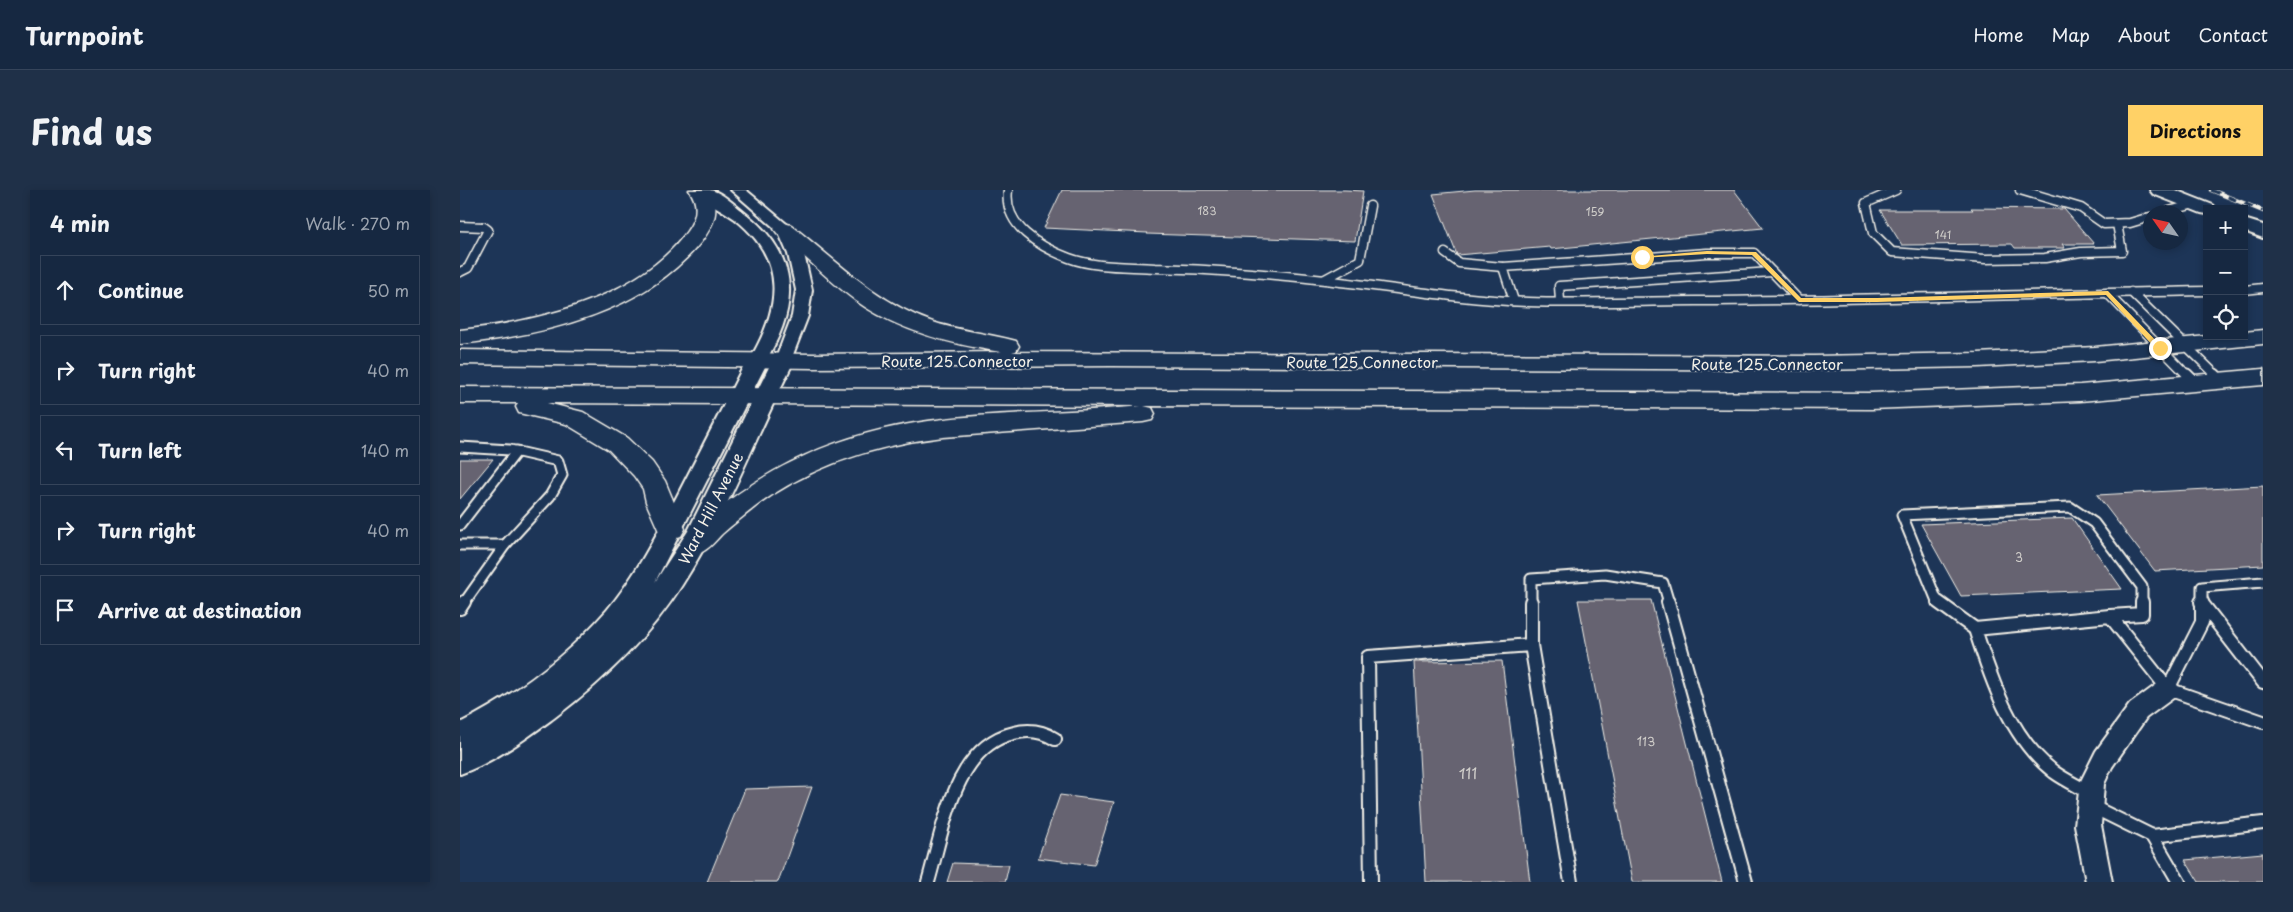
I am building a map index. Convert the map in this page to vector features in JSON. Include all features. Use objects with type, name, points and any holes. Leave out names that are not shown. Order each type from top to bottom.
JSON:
[{"type":"highway","points":[[460,337],[522,329],[552,321],[623,293],[656,275],[686,248],[703,224],[706,203],[701,190]]},
{"type":"highway","points":[[784,229],[874,302],[920,324],[940,332],[982,343],[1096,359]]},
{"type":"highway","name":"Route 125 Connector","points":[[460,357],[757,361],[1096,359],[1814,363],[1978,360],[2186,346],[2263,337]]},
{"type":"highway","points":[[466,395],[1871,401],[2080,393],[2263,377]]},
{"type":"highway","points":[[466,395],[574,418],[618,444],[644,470],[656,488],[659,502],[671,529]]},
{"type":"highway","points":[[694,544],[726,515],[792,472],[841,452],[907,433],[942,428],[1126,416],[1270,398]]},
{"type":"street","name":"Ward Hill Avenue","points":[[460,737],[526,697],[559,673],[614,620],[632,596],[671,529],[768,343],[780,312],[780,284],[777,264],[769,246],[755,228],[701,190]]},
{"type":"street","name":"Ward Hill Avenue","points":[[460,761],[483,750],[516,728],[580,681],[647,613],[694,544],[764,396],[783,361],[800,316],[804,290],[796,254],[784,229],[738,190]]},
{"type":"street","points":[[2159,190],[2200,207]]},
{"type":"street","points":[[2248,226],[2263,232]]},
{"type":"street","points":[[2099,882],[2088,825],[2092,783],[2104,759],[2138,711],[2168,690]]},
{"type":"lane","points":[[1008,190],[1006,196],[1014,222],[1027,235],[1050,250],[1071,259],[1097,265],[1238,271],[1434,294],[1514,301],[1877,300],[2203,291]]},
{"type":"lane","points":[[1896,190],[1866,203],[1873,233],[1892,252],[1985,258],[2045,258],[2081,252],[2122,251],[2117,224]]},
{"type":"lane","points":[[2020,190],[2081,208],[2104,224],[2130,223],[2143,219]]},
{"type":"lane","points":[[1325,280],[1360,260],[1370,206]]},
{"type":"lane","points":[[460,226],[484,227],[488,230],[468,268],[460,272]]},
{"type":"lane","points":[[1445,253],[1459,263],[1502,266],[1707,252],[1754,253],[1799,300]]},
{"type":"lane","points":[[1502,266],[1514,301]]},
{"type":"lane","points":[[1560,301],[1559,286],[1772,272]]},
{"type":"lane","points":[[2248,290],[2263,288]]},
{"type":"lane","points":[[2131,292],[2222,381]]},
{"type":"lane","points":[[2108,293],[2197,384]]},
{"type":"lane","points":[[460,447],[517,452],[558,461],[562,475],[550,496],[505,545],[460,608]]},
{"type":"lane","points":[[460,525],[517,452]]},
{"type":"lane","points":[[1974,629],[2142,614],[2142,587],[2122,563],[2094,523],[2070,507],[2040,506],[1902,515],[1937,601],[1974,629],[2000,698],[2021,737],[2049,768],[2090,800],[2152,836],[2179,882]]},
{"type":"lane","points":[[460,545],[505,545]]},
{"type":"lane","points":[[1571,882],[1531,644],[1531,579],[1605,574],[1663,583],[1746,882]]},
{"type":"lane","points":[[2168,690],[2202,622],[2202,587],[2263,582]]},
{"type":"lane","points":[[2202,602],[2263,682]]},
{"type":"lane","points":[[2110,616],[2168,690],[2252,720],[2263,722]]},
{"type":"lane","points":[[1372,882],[1368,657],[1531,644]]},
{"type":"lane","points":[[928,882],[958,783],[978,751],[999,737],[1022,731],[1046,732],[1056,739]]},
{"type":"lane","points":[[2152,836],[2263,823]]},
{"type":"building","points":[[1062,190],[1363,191],[1355,241],[1147,234],[1044,228]]},
{"type":"building","points":[[1475,190],[1734,190],[1763,228],[1551,249],[1550,247],[1457,255],[1433,194]]},
{"type":"building","points":[[1971,208],[2064,209],[2094,244],[2062,244],[2065,248],[2015,248],[2012,244],[1902,245],[1880,210],[1973,210]]},
{"type":"building","points":[[460,459],[493,459],[460,499]]},
{"type":"building","points":[[2263,486],[2263,565],[2155,571],[2097,495]]},
{"type":"building","points":[[2072,518],[2122,589],[1961,596],[1921,524]]},
{"type":"building","points":[[1578,600],[1651,600],[1722,882],[1632,882]]},
{"type":"building","points":[[1502,661],[1530,882],[1426,882],[1414,662]]},
{"type":"building","points":[[812,787],[778,882],[707,882],[745,789]]},
{"type":"building","points":[[1060,795],[1114,802],[1094,865],[1038,858]]},
{"type":"building","points":[[2263,853],[2263,882],[2199,882],[2185,860]]},
{"type":"building","points":[[953,863],[1009,865],[1005,882],[947,882]]},
{"type":"railway","points":[[2211,190],[2263,211]]},
{"type":"route","points":[[1642,257],[1707,252],[1754,253],[1799,300],[1877,300],[2108,293],[2160,348]]}]
